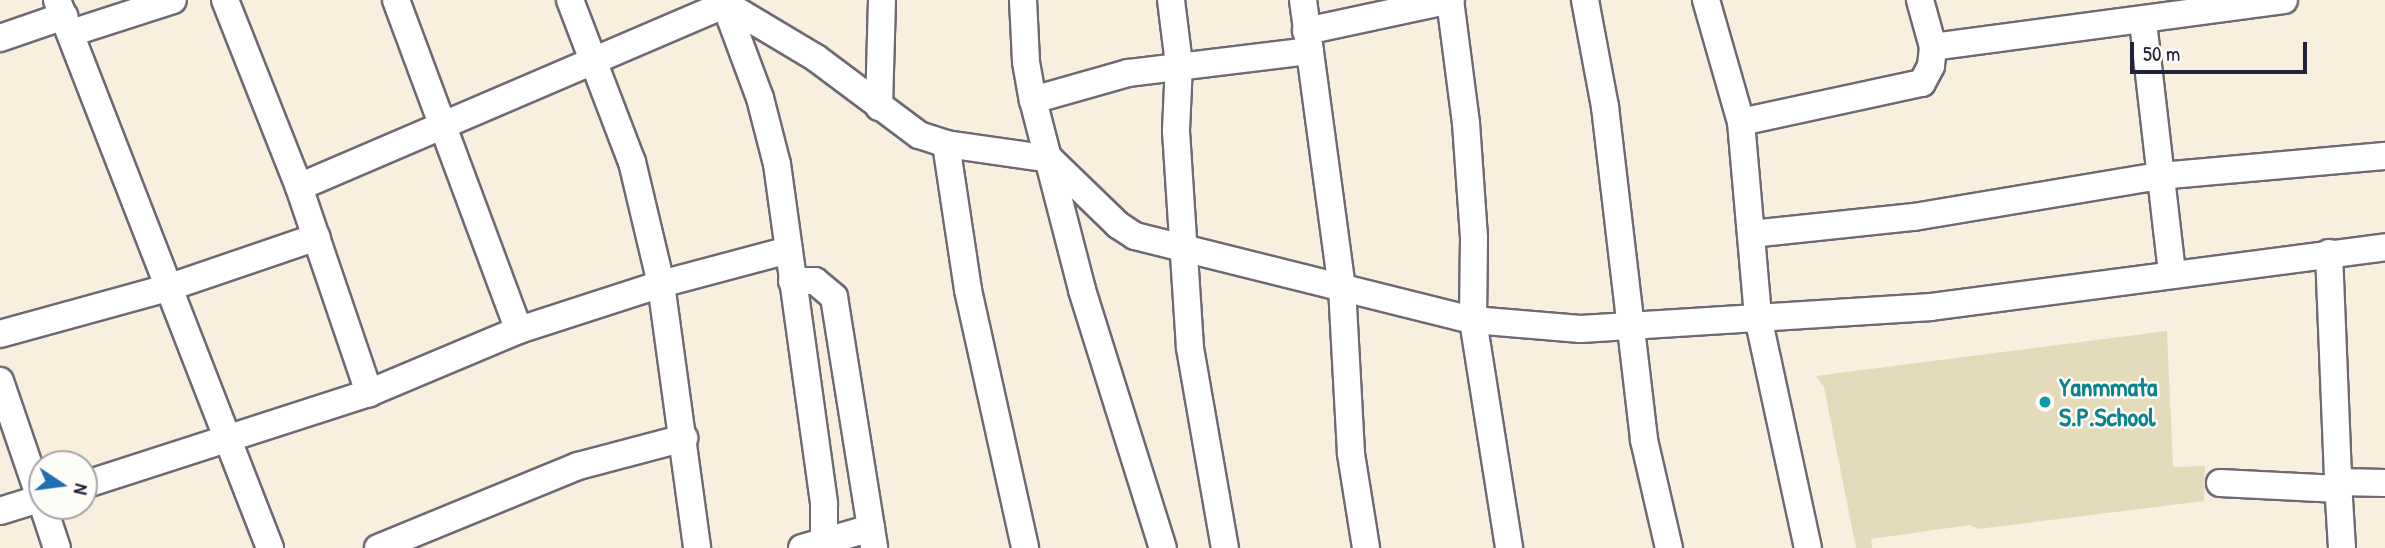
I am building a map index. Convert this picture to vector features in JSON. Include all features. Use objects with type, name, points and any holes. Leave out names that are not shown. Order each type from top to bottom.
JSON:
[{"type":"street","points":[[0,38],[64,16],[173,0]]},
{"type":"street","points":[[225,0],[299,187],[369,393]]},
{"type":"street","points":[[396,0],[519,330]]},
{"type":"street","points":[[570,0],[632,162],[661,284],[697,548]]},
{"type":"street","points":[[879,107],[882,0]]},
{"type":"street","points":[[1023,0],[1033,100],[1082,290],[1163,548]]},
{"type":"street","points":[[1171,0],[1180,64],[1176,131],[1190,348],[1225,548]]},
{"type":"street","points":[[1303,0],[1342,287],[1351,454],[1366,548]]},
{"type":"street","points":[[1033,100],[1128,73],[1308,41],[1451,0],[1466,123],[1474,238],[1473,320],[1509,548]]},
{"type":"street","points":[[1585,0],[1605,107],[1628,324],[1644,440],[1669,548]]},
{"type":"street","points":[[1706,0],[1741,122],[1758,317],[1808,548]]},
{"type":"street","points":[[1741,122],[1922,83],[1933,47],[1920,0]]},
{"type":"street","points":[[1933,47],[2143,22],[2284,0]]},
{"type":"street","points":[[299,187],[593,61],[722,2]]},
{"type":"street","points":[[722,2],[816,58],[904,128],[946,144],[1050,159],[1118,225],[1135,236],[1182,244],[1473,320],[1546,330],[1931,307],[2172,272],[2385,247]]},
{"type":"street","points":[[722,2],[760,98],[774,150],[789,250],[792,281],[824,504],[813,544],[873,538],[834,297],[815,281],[792,281]]},
{"type":"street","points":[[64,16],[224,440],[270,548]]},
{"type":"street","points":[[2143,22],[2172,272]]},
{"type":"street","points":[[946,144],[968,290],[1025,548]]},
{"type":"street","points":[[1751,234],[1914,217],[2160,176],[2385,156]]},
{"type":"street","points":[[0,334],[167,288],[317,237]]},
{"type":"street","points":[[98,480],[369,393],[519,330],[661,284],[789,250]]},
{"type":"street","points":[[2329,253],[2342,548]]},
{"type":"street","points":[[0,381],[28,462]]},
{"type":"street","points":[[378,548],[578,466],[684,438]]},
{"type":"street","points":[[2220,483],[2338,486],[2385,482]]},
{"type":"street","points":[[0,511],[28,505]]},
{"type":"street","points":[[48,520],[57,548]]},
{"type":"shaded area","points":[[2167,331],[2173,467],[2205,466],[2204,501],[1978,529],[1970,525],[1871,539],[1872,548],[1856,548],[1824,387],[1816,376]]},
{"type":"place","name":"Yanmmata S.P.School","points":[[2045,402]]}]
